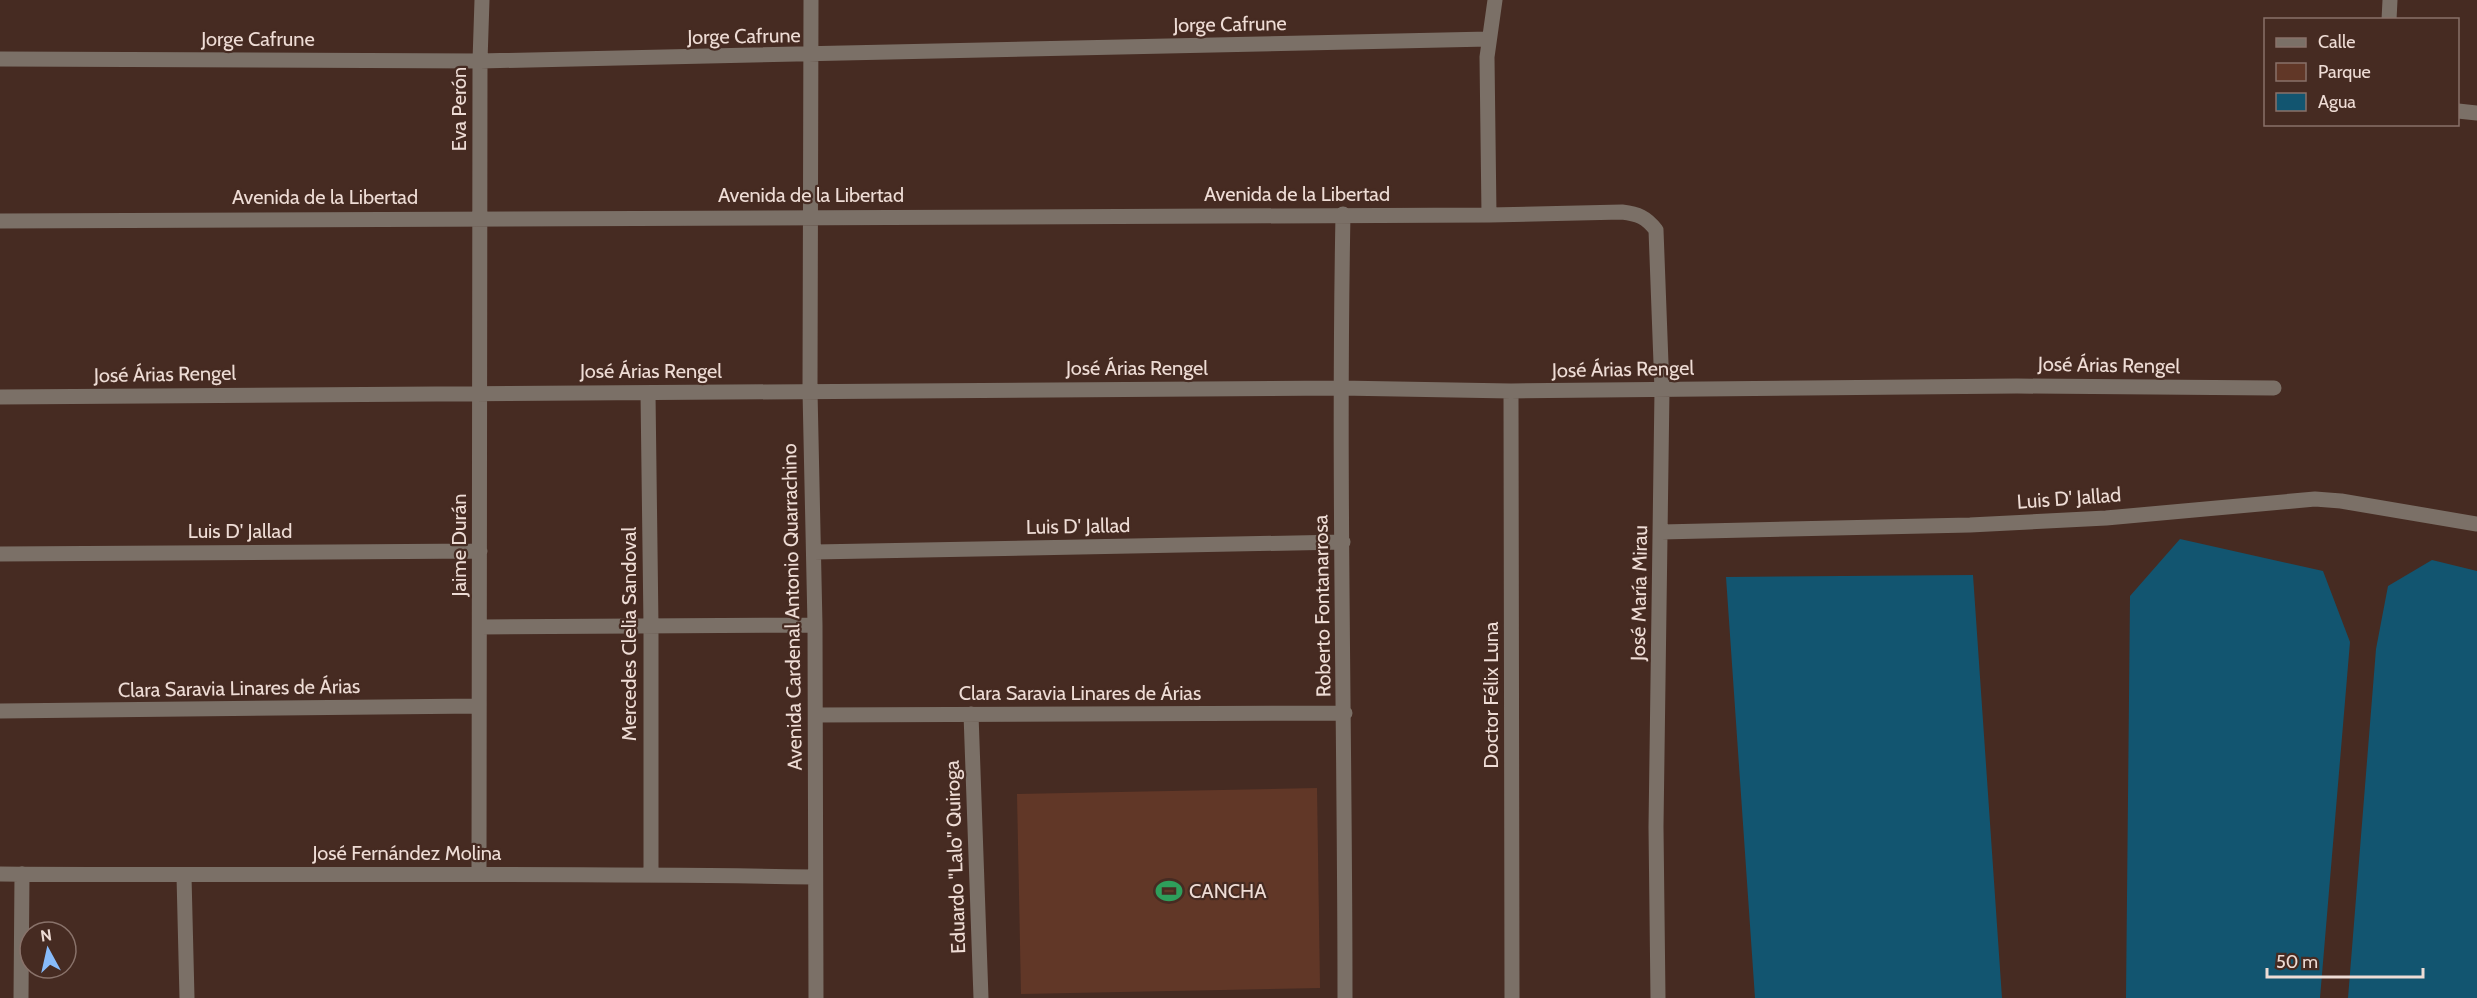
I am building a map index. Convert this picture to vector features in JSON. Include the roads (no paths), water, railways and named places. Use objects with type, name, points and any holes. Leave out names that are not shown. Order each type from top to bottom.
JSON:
[{"type":"street","name":"Eva Perón","points":[[480,217],[482,0]]},
{"type":"street","name":"Avenida Cardenal Antonio Quarrachino","points":[[811,0],[810,391],[816,625],[814,877],[816,998]]},
{"type":"street","points":[[1489,215],[1489,39],[1496,0]]},
{"type":"street","points":[[2389,18],[2390,0]]},
{"type":"street","name":"Jorge Cafrune","points":[[0,59],[480,61],[810,56],[1489,39]]},
{"type":"street","points":[[2459,111],[2477,113]]},
{"type":"street","name":"Avenida de la Libertad","points":[[0,221],[480,217],[1489,215],[1622,212]]},
{"type":"street","name":"José María Mirau","points":[[1622,212],[1640,215],[1649,220],[1656,230],[1662,390],[1656,827],[1658,998]]},
{"type":"street","name":"Roberto Fontanarrosa","points":[[1343,214],[1340,388],[1345,713],[1345,998]]},
{"type":"street","name":"Jaime Durán","points":[[479,873],[480,217]]},
{"type":"street","name":"José Árias Rengel","points":[[0,397],[1340,388],[1511,391],[2017,386],[2274,388]]},
{"type":"street","name":"Doctor Félix Luna","points":[[1511,391],[1512,998]]},
{"type":"street","name":"Mercedes Clelia Sandoval","points":[[648,393],[651,874]]},
{"type":"street","name":"Luis D' Jallad","points":[[1661,532],[1970,525],[2106,518],[2315,500],[2341,501],[2477,524]]},
{"type":"street","name":"Luis D' Jallad","points":[[814,552],[1343,542]]},
{"type":"street","name":"Luis D' Jallad","points":[[0,554],[480,551]]},
{"type":"street","points":[[480,627],[816,625]]},
{"type":"street","name":"Clara Saravia Linares de Árias","points":[[0,711],[479,706]]},
{"type":"street","name":"Clara Saravia Linares de Árias","points":[[816,715],[1345,713]]},
{"type":"street","name":"Eduardo \"Lalo\" Quiroga","points":[[971,714],[981,998]]},
{"type":"street","name":"José Fernández Molina","points":[[0,874],[184,876],[479,873],[814,877]]},
{"type":"street","points":[[21,998],[22,874]]},
{"type":"street","points":[[184,876],[187,998]]},
{"type":"water","points":[[2180,539],[2323,571],[2350,642],[2320,998],[2126,998],[2130,596]]},
{"type":"water","points":[[2432,560],[2477,571],[2477,998],[2348,998],[2376,649],[2388,586]]},
{"type":"water","points":[[1973,575],[2002,998],[1755,998],[1726,577]]},
{"type":"place","name":"CANCHA","points":[[1169,891]]}]
